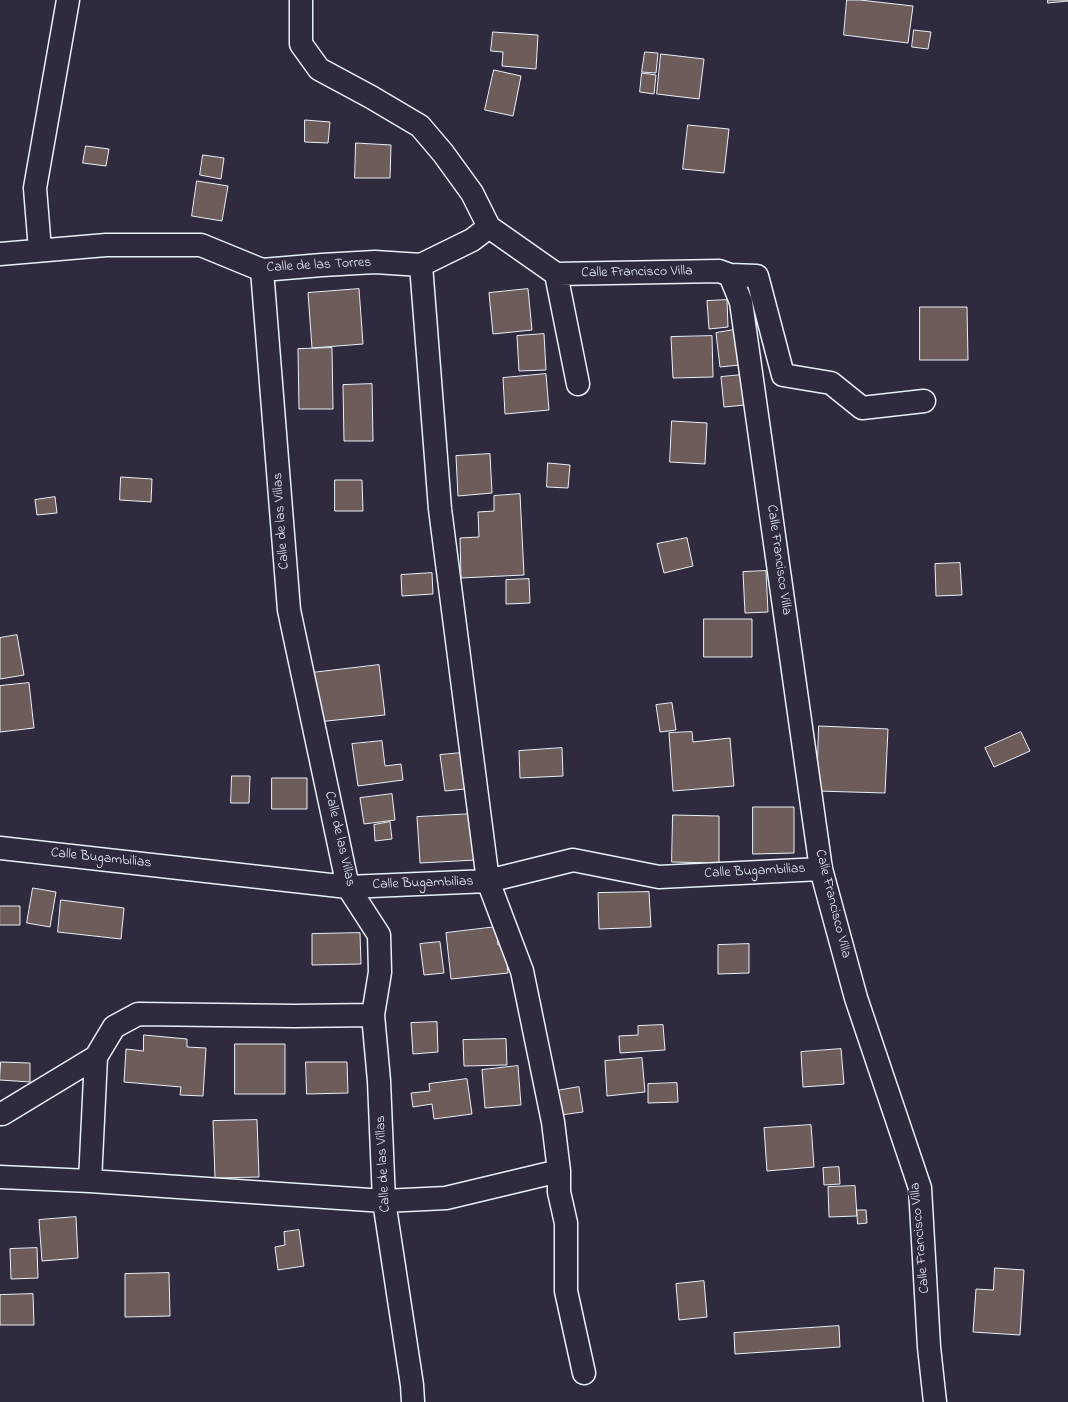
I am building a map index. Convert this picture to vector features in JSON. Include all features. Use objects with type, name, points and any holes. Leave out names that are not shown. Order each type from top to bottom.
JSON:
[{"type":"street","points":[[40,250],[35,188],[68,0]]},
{"type":"street","points":[[301,0],[301,44],[319,69],[420,126],[443,153],[472,193],[489,227],[556,274],[578,384]]},
{"type":"street","name":"Calle de las Torres","points":[[0,254],[106,245],[201,245],[262,270],[375,262],[421,265],[472,240],[489,227]]},
{"type":"street","points":[[421,265],[440,510],[488,881],[522,971],[553,1122],[559,1171],[559,1192],[566,1223],[566,1291],[584,1373]]},
{"type":"street","name":"Calle de las Villas","points":[[262,270],[289,610],[348,887],[379,935],[380,972],[373,1015],[379,1082],[384,1201],[412,1384],[413,1402]]},
{"type":"street","name":"Calle Francisco Villa","points":[[556,274],[719,271],[730,275],[742,302],[821,869],[856,998],[920,1188],[929,1347],[935,1402]]},
{"type":"street","points":[[730,275],[757,276],[783,375],[831,383],[862,408],[924,401]]},
{"type":"street","name":"Calle Bugambilias","points":[[0,848],[348,887],[488,881],[573,860],[659,877],[821,869]]},
{"type":"street","points":[[0,1114],[96,1056],[114,1027],[138,1014],[294,1016],[373,1015]]},
{"type":"street","points":[[90,1181],[96,1056]]},
{"type":"street","points":[[0,1177],[90,1181],[384,1201],[446,1198],[559,1171]]},
{"type":"building","points":[[847,0],[913,6],[908,43],[844,35]]},
{"type":"building","points":[[1048,0],[1068,0],[1068,1],[1048,3]]},
{"type":"building","points":[[914,30],[931,32],[928,49],[912,47]]},
{"type":"building","points":[[493,32],[538,35],[536,69],[502,66],[503,52],[491,51]]},
{"type":"building","points":[[645,52],[658,53],[656,73],[642,72]]},
{"type":"building","points":[[661,54],[704,59],[699,99],[657,94]]},
{"type":"building","points":[[494,70],[521,76],[513,116],[485,110]]},
{"type":"building","points":[[642,73],[656,75],[654,94],[640,92]]},
{"type":"building","points":[[305,120],[330,122],[328,143],[305,142]]},
{"type":"building","points":[[688,125],[729,129],[724,173],[683,169]]},
{"type":"building","points":[[356,143],[391,145],[390,178],[355,178]]},
{"type":"building","points":[[86,146],[109,149],[106,166],[83,163]]},
{"type":"building","points":[[203,155],[224,158],[221,179],[200,175]]},
{"type":"building","points":[[197,181],[228,186],[222,221],[192,216]]},
{"type":"building","points":[[359,289],[363,344],[312,348],[308,293]]},
{"type":"building","points":[[528,289],[532,330],[493,334],[489,293]]},
{"type":"building","points":[[727,300],[728,327],[709,329],[707,301]]},
{"type":"building","points":[[920,307],[967,307],[968,360],[920,360]]},
{"type":"building","points":[[734,330],[739,365],[720,367],[716,333]]},
{"type":"building","points":[[544,334],[546,370],[519,371],[517,336]]},
{"type":"building","points":[[712,336],[713,377],[673,378],[671,337]]},
{"type":"building","points":[[332,348],[333,409],[299,409],[298,349]]},
{"type":"building","points":[[546,374],[549,410],[505,414],[503,378]]},
{"type":"building","points":[[742,375],[745,405],[724,407],[721,377]]},
{"type":"building","points":[[372,384],[373,441],[344,441],[343,385]]},
{"type":"building","points":[[672,421],[707,423],[705,464],[670,462]]},
{"type":"building","points":[[490,454],[492,493],[458,496],[456,456]]},
{"type":"building","points":[[548,463],[570,465],[568,488],[547,487]]},
{"type":"building","points":[[121,477],[152,479],[151,502],[120,500]]},
{"type":"building","points":[[335,480],[362,480],[363,511],[335,511]]},
{"type":"building","points":[[520,494],[524,575],[461,578],[460,538],[479,537],[478,512],[494,511],[494,496]]},
{"type":"building","points":[[55,497],[57,513],[37,515],[35,500]]},
{"type":"building","points":[[687,538],[693,566],[664,573],[657,544]]},
{"type":"building","points":[[960,563],[962,595],[936,596],[935,564]]},
{"type":"building","points":[[766,571],[768,612],[745,613],[743,572]]},
{"type":"building","points":[[432,573],[433,594],[402,596],[401,575]]},
{"type":"building","points":[[529,579],[530,603],[506,604],[506,580]]},
{"type":"building","points":[[704,619],[752,619],[752,657],[704,657]]},
{"type":"building","points":[[17,635],[24,675],[0,679],[0,638]]},
{"type":"building","points":[[379,665],[385,715],[317,722],[311,673]]},
{"type":"building","points":[[29,683],[34,728],[0,732],[0,686]]},
{"type":"building","points":[[672,703],[676,730],[660,732],[656,705]]},
{"type":"building","points":[[819,726],[888,729],[885,793],[817,791]]},
{"type":"building","points":[[692,732],[693,742],[730,738],[734,786],[673,791],[669,733]]},
{"type":"building","points":[[1021,732],[1030,751],[994,767],[985,748]]},
{"type":"building","points":[[382,741],[385,766],[401,764],[403,780],[358,786],[352,744]]},
{"type":"building","points":[[562,748],[563,776],[520,778],[519,751]]},
{"type":"building","points":[[461,753],[465,789],[445,791],[440,755]]},
{"type":"building","points":[[232,776],[250,776],[249,803],[231,803]]},
{"type":"building","points":[[272,778],[307,778],[307,809],[272,809]]},
{"type":"building","points":[[392,794],[395,820],[364,824],[360,798]]},
{"type":"building","points":[[753,807],[794,807],[794,853],[753,854]]},
{"type":"building","points":[[473,814],[476,860],[420,863],[417,817]]},
{"type":"building","points":[[673,815],[719,816],[719,863],[672,862]]},
{"type":"building","points":[[390,822],[392,839],[375,841],[374,825]]},
{"type":"building","points":[[33,888],[56,892],[50,927],[27,923]]},
{"type":"building","points":[[649,892],[651,927],[599,929],[598,893]]},
{"type":"building","points":[[61,900],[124,908],[121,939],[58,932]]},
{"type":"building","points":[[0,906],[20,906],[20,925],[0,925]]},
{"type":"building","points":[[496,927],[498,945],[505,945],[508,973],[451,979],[446,933]]},
{"type":"building","points":[[360,933],[361,964],[312,965],[312,934]]},
{"type":"building","points":[[440,942],[444,973],[424,975],[420,944]]},
{"type":"building","points":[[749,944],[749,973],[718,974],[718,945]]},
{"type":"building","points":[[437,1022],[438,1052],[413,1054],[411,1023]]},
{"type":"building","points":[[663,1025],[665,1050],[620,1053],[619,1036],[638,1035],[638,1026]]},
{"type":"building","points":[[144,1035],[187,1039],[187,1047],[206,1048],[203,1096],[180,1095],[181,1087],[124,1082],[126,1049],[143,1051]]},
{"type":"building","points":[[506,1039],[507,1065],[464,1066],[463,1040]]},
{"type":"building","points":[[235,1044],[285,1044],[285,1094],[235,1094]]},
{"type":"building","points":[[841,1049],[844,1084],[803,1087],[801,1052]]},
{"type":"building","points":[[642,1058],[645,1092],[607,1096],[605,1061]]},
{"type":"building","points":[[1,1062],[30,1063],[30,1082],[0,1080]]},
{"type":"building","points":[[306,1062],[347,1062],[348,1093],[307,1094]]},
{"type":"building","points":[[518,1066],[521,1105],[485,1108],[482,1070]]},
{"type":"building","points":[[467,1079],[472,1114],[434,1119],[432,1104],[413,1107],[411,1093],[430,1091],[429,1084]]},
{"type":"building","points":[[677,1083],[678,1102],[648,1103],[648,1084]]},
{"type":"building","points":[[579,1087],[583,1112],[560,1115],[556,1091]]},
{"type":"building","points":[[257,1120],[259,1177],[215,1178],[213,1121]]},
{"type":"building","points":[[811,1125],[814,1167],[767,1171],[764,1128]]},
{"type":"building","points":[[839,1167],[840,1184],[824,1185],[823,1168]]},
{"type":"building","points":[[855,1186],[857,1216],[829,1217],[828,1187]]},
{"type":"building","points":[[857,1210],[866,1210],[867,1223],[858,1224]]},
{"type":"building","points":[[76,1217],[78,1258],[42,1261],[39,1220]]},
{"type":"building","points":[[299,1230],[304,1266],[278,1270],[275,1247],[285,1245],[284,1232]]},
{"type":"building","points":[[37,1248],[38,1278],[11,1279],[10,1249]]},
{"type":"building","points":[[995,1268],[1024,1270],[1020,1335],[973,1332],[976,1289],[993,1290]]},
{"type":"building","points":[[169,1273],[170,1316],[125,1317],[125,1274]]},
{"type":"building","points":[[704,1281],[707,1317],[679,1320],[676,1284]]},
{"type":"building","points":[[33,1294],[34,1325],[0,1325],[0,1295]]},
{"type":"building","points":[[839,1326],[840,1347],[735,1354],[734,1333]]}]
